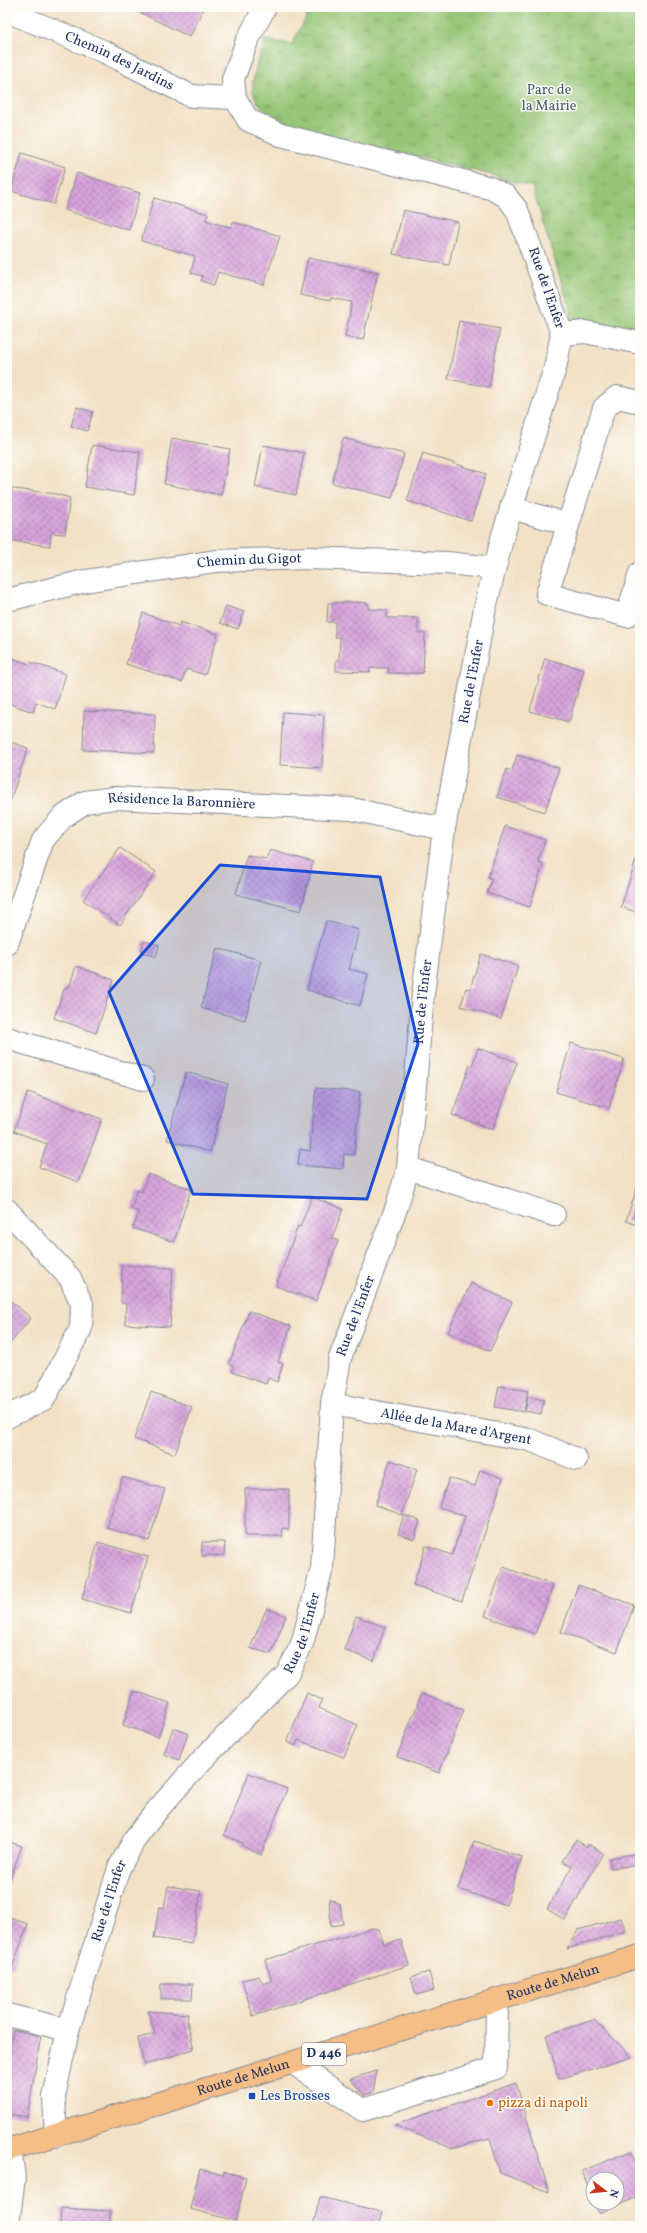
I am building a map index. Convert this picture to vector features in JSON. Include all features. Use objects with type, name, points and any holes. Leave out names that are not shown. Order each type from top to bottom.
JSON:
[{"type":"main road","name":"Route de Melun","points":[[8,2150],[640,1956]]},
{"type":"street","name":"Rue de l'Enfer","points":[[56,2136],[54,2097],[68,2030],[119,1868],[136,1837],[158,1809],[203,1759],[287,1674],[302,1644],[322,1568],[332,1404],[340,1358],[397,1206],[408,1168],[423,994],[444,829],[485,608],[494,568],[511,508],[555,368],[562,334],[528,236],[517,210],[506,196],[490,188],[281,135],[248,120],[235,98],[233,79],[247,41],[265,7]]},
{"type":"street","name":"Chemin des Jardins","points":[[7,11],[105,52],[191,96],[235,98]]},
{"type":"street","points":[[562,334],[585,332],[640,343]]},
{"type":"street","points":[[640,402],[618,397],[604,408],[547,594],[627,616],[640,573]]},
{"type":"street","points":[[511,508],[568,524]]},
{"type":"street","name":"Chemin du Gigot","points":[[7,600],[85,581],[216,561],[309,558],[447,563],[494,568]]},
{"type":"street","name":"Résidence la Baronnière","points":[[7,944],[43,840],[63,817],[85,802],[115,798],[351,809],[444,829]]},
{"type":"street","points":[[7,1038],[143,1079]]},
{"type":"street","points":[[408,1168],[554,1214]]},
{"type":"street","points":[[7,1210],[70,1278],[82,1304],[81,1328],[44,1399],[7,1417]]},
{"type":"street","name":"Allée de la Mare d'Argent","points":[[332,1404],[530,1440],[576,1459]]},
{"type":"street","points":[[293,2063],[364,2110],[496,2068],[497,2000]]},
{"type":"street","points":[[7,2015],[68,2030]]},
{"type":"street","points":[[8,2150],[14,2177],[8,2226]]},
{"type":"highlighted area","points":[[220,865],[380,877],[418,1044],[367,1199],[193,1194],[109,992]]},
{"type":"green space","name":"Parc de la Mairie","points":[[312,7],[640,7],[640,333],[573,319],[532,187],[492,175],[294,127],[277,118],[265,109],[257,101],[253,93],[253,83],[265,40],[292,44]]},
{"type":"building","points":[[136,7],[204,7],[190,37],[135,10]]},
{"type":"building","points":[[22,153],[65,167],[54,204],[11,191]]},
{"type":"building","points":[[77,173],[140,193],[129,230],[65,210]]},
{"type":"building","points":[[154,198],[208,214],[206,220],[218,224],[231,227],[233,222],[280,236],[264,285],[218,272],[214,285],[201,281],[203,276],[191,273],[195,256],[141,241]]},
{"type":"building","points":[[403,210],[458,222],[449,265],[393,254]]},
{"type":"building","points":[[308,258],[378,272],[363,340],[345,337],[352,302],[331,298],[330,301],[300,295]]},
{"type":"building","points":[[459,321],[500,329],[489,387],[448,379]]},
{"type":"building","points":[[77,407],[93,412],[87,431],[71,426]]},
{"type":"building","points":[[172,438],[230,449],[221,495],[164,484]]},
{"type":"building","points":[[343,438],[404,454],[392,498],[332,483]]},
{"type":"building","points":[[92,445],[140,452],[134,495],[85,487]]},
{"type":"building","points":[[263,445],[304,453],[296,495],[255,487]]},
{"type":"building","points":[[423,453],[486,474],[471,521],[407,501]]},
{"type":"building","points":[[7,488],[56,494],[70,498],[65,534],[51,533],[50,546],[7,540]]},
{"type":"building","points":[[328,603],[368,603],[368,609],[387,610],[387,618],[418,618],[418,633],[425,633],[423,673],[388,673],[389,668],[370,668],[370,672],[336,671],[336,660],[339,660],[340,637],[335,637],[335,622],[327,622]]},
{"type":"building","points":[[226,606],[244,612],[238,629],[220,623]]},
{"type":"building","points":[[143,613],[179,626],[180,622],[218,634],[205,675],[186,669],[182,682],[126,664]]},
{"type":"building","points":[[9,657],[29,664],[30,662],[66,674],[55,709],[36,702],[33,712],[7,703],[7,663]]},
{"type":"building","points":[[545,658],[584,670],[569,722],[530,711]]},
{"type":"building","points":[[84,711],[155,714],[154,753],[83,750]]},
{"type":"building","points":[[283,712],[324,715],[322,768],[280,765]]},
{"type":"building","points":[[7,741],[28,748],[10,801],[7,800]]},
{"type":"building","points":[[517,755],[559,768],[545,812],[497,797],[507,769],[512,771]]},
{"type":"building","points":[[505,826],[545,840],[538,862],[543,864],[530,907],[487,893],[492,879],[488,877]]},
{"type":"building","points":[[640,847],[640,913],[621,907]]},
{"type":"building","points":[[120,848],[156,872],[120,925],[83,900]]},
{"type":"building","points":[[270,850],[313,862],[301,911],[236,894],[247,855],[266,859]]},
{"type":"building","points":[[326,921],[359,930],[349,969],[368,974],[360,1006],[307,990]]},
{"type":"building","points":[[144,941],[159,945],[156,957],[141,952]]},
{"type":"building","points":[[217,948],[261,960],[245,1020],[201,1008]]},
{"type":"building","points":[[481,954],[518,966],[501,1019],[461,1006],[466,988],[470,989]]},
{"type":"building","points":[[76,966],[114,980],[96,1033],[54,1018],[65,987],[69,988]]},
{"type":"building","points":[[571,1043],[624,1059],[609,1108],[556,1092]]},
{"type":"building","points":[[478,1048],[517,1062],[493,1129],[452,1115],[470,1065],[472,1066]]},
{"type":"building","points":[[186,1072],[228,1084],[210,1152],[167,1140]]},
{"type":"building","points":[[316,1088],[360,1092],[354,1155],[344,1154],[343,1169],[298,1165],[300,1149],[310,1151]]},
{"type":"building","points":[[28,1092],[102,1119],[79,1182],[39,1167],[47,1144],[14,1131]]},
{"type":"building","points":[[148,1174],[191,1189],[174,1242],[133,1228],[139,1212],[131,1209],[137,1190],[142,1192]]},
{"type":"building","points":[[640,1178],[640,1226],[626,1221]]},
{"type":"building","points":[[312,1197],[343,1209],[332,1238],[338,1241],[316,1301],[276,1286],[298,1226],[300,1227]]},
{"type":"building","points":[[122,1265],[173,1268],[170,1327],[125,1324],[126,1304],[121,1303]]},
{"type":"building","points":[[471,1283],[512,1302],[490,1351],[448,1332]]},
{"type":"building","points":[[7,1298],[31,1318],[7,1347]]},
{"type":"building","points":[[249,1311],[291,1326],[278,1362],[283,1364],[277,1382],[268,1378],[266,1384],[232,1372],[234,1366],[229,1364]]},
{"type":"building","points":[[499,1386],[528,1391],[524,1412],[495,1407]]},
{"type":"building","points":[[151,1392],[192,1407],[175,1454],[134,1439]]},
{"type":"building","points":[[528,1397],[544,1400],[541,1414],[525,1411]]},
{"type":"building","points":[[390,1460],[417,1469],[402,1515],[375,1505]]},
{"type":"building","points":[[480,1470],[503,1478],[462,1601],[413,1585],[426,1546],[452,1555],[465,1516],[439,1507],[449,1478],[475,1486]]},
{"type":"building","points":[[122,1477],[165,1489],[149,1541],[107,1528]]},
{"type":"building","points":[[245,1489],[289,1489],[289,1529],[282,1528],[283,1536],[245,1536]]},
{"type":"building","points":[[404,1515],[420,1521],[414,1539],[398,1534]]},
{"type":"building","points":[[98,1542],[148,1557],[131,1613],[82,1599]]},
{"type":"building","points":[[202,1542],[225,1542],[224,1555],[202,1556]]},
{"type":"building","points":[[503,1567],[553,1585],[535,1634],[485,1616]]},
{"type":"building","points":[[578,1585],[634,1605],[617,1652],[561,1632]]},
{"type":"building","points":[[267,1608],[286,1616],[271,1654],[250,1648]]},
{"type":"building","points":[[356,1616],[385,1627],[374,1661],[344,1650]]},
{"type":"building","points":[[134,1691],[170,1703],[158,1737],[123,1725]]},
{"type":"building","points":[[307,1693],[322,1700],[319,1708],[358,1725],[344,1757],[298,1740],[296,1746],[287,1742]]},
{"type":"building","points":[[422,1693],[464,1710],[439,1773],[397,1757]]},
{"type":"building","points":[[173,1728],[188,1733],[179,1760],[164,1754]]},
{"type":"building","points":[[249,1773],[287,1789],[261,1855],[241,1845],[242,1843],[224,1835]]},
{"type":"building","points":[[576,1840],[587,1847],[588,1844],[603,1853],[565,1920],[547,1909],[572,1866],[562,1861]]},
{"type":"building","points":[[7,1841],[22,1846],[7,1887]]},
{"type":"building","points":[[474,1841],[522,1857],[506,1905],[458,1889]]},
{"type":"building","points":[[640,1853],[640,1865],[611,1868],[609,1858]]},
{"type":"building","points":[[168,1886],[201,1891],[192,1944],[154,1938],[159,1907],[164,1908]]},
{"type":"building","points":[[329,1898],[340,1904],[343,1924],[331,1926]]},
{"type":"building","points":[[7,1917],[28,1924],[12,1968],[7,1966]]},
{"type":"building","points":[[621,1918],[626,1931],[567,1949],[578,1930]]},
{"type":"building","points":[[373,1928],[379,1929],[384,1945],[401,1940],[409,1965],[253,2016],[242,1980],[259,1976],[263,1984],[272,1981],[265,1960]]},
{"type":"building","points":[[429,1972],[434,1990],[416,1995],[411,1977]]},
{"type":"building","points":[[161,1984],[193,1984],[192,1999],[161,1999]]},
{"type":"building","points":[[148,2011],[188,2014],[187,2021],[194,2049],[144,2065],[138,2038],[155,2034]]},
{"type":"building","points":[[594,2020],[632,2057],[559,2079],[546,2035]]},
{"type":"building","points":[[13,2030],[41,2036],[27,2117],[7,2114],[7,2065]]},
{"type":"building","points":[[377,2071],[373,2092],[364,2095],[350,2079]]},
{"type":"building","points":[[516,2083],[549,2192],[500,2173],[490,2138],[451,2148],[394,2125]]},
{"type":"building","points":[[631,2151],[640,2173],[640,2196],[625,2202],[625,2171],[585,2171],[585,2179],[582,2171]]},
{"type":"building","points":[[200,2169],[223,2175],[224,2172],[246,2177],[236,2221],[190,2209]]},
{"type":"building","points":[[320,2197],[382,2212],[378,2226],[313,2226]]},
{"type":"building","points":[[61,2208],[110,2211],[110,2226],[60,2226]]},
{"type":"place","name":"Les Brosses","points":[[252,2096]]},
{"type":"place","name":"pizza di napoli","points":[[490,2103]]}]
